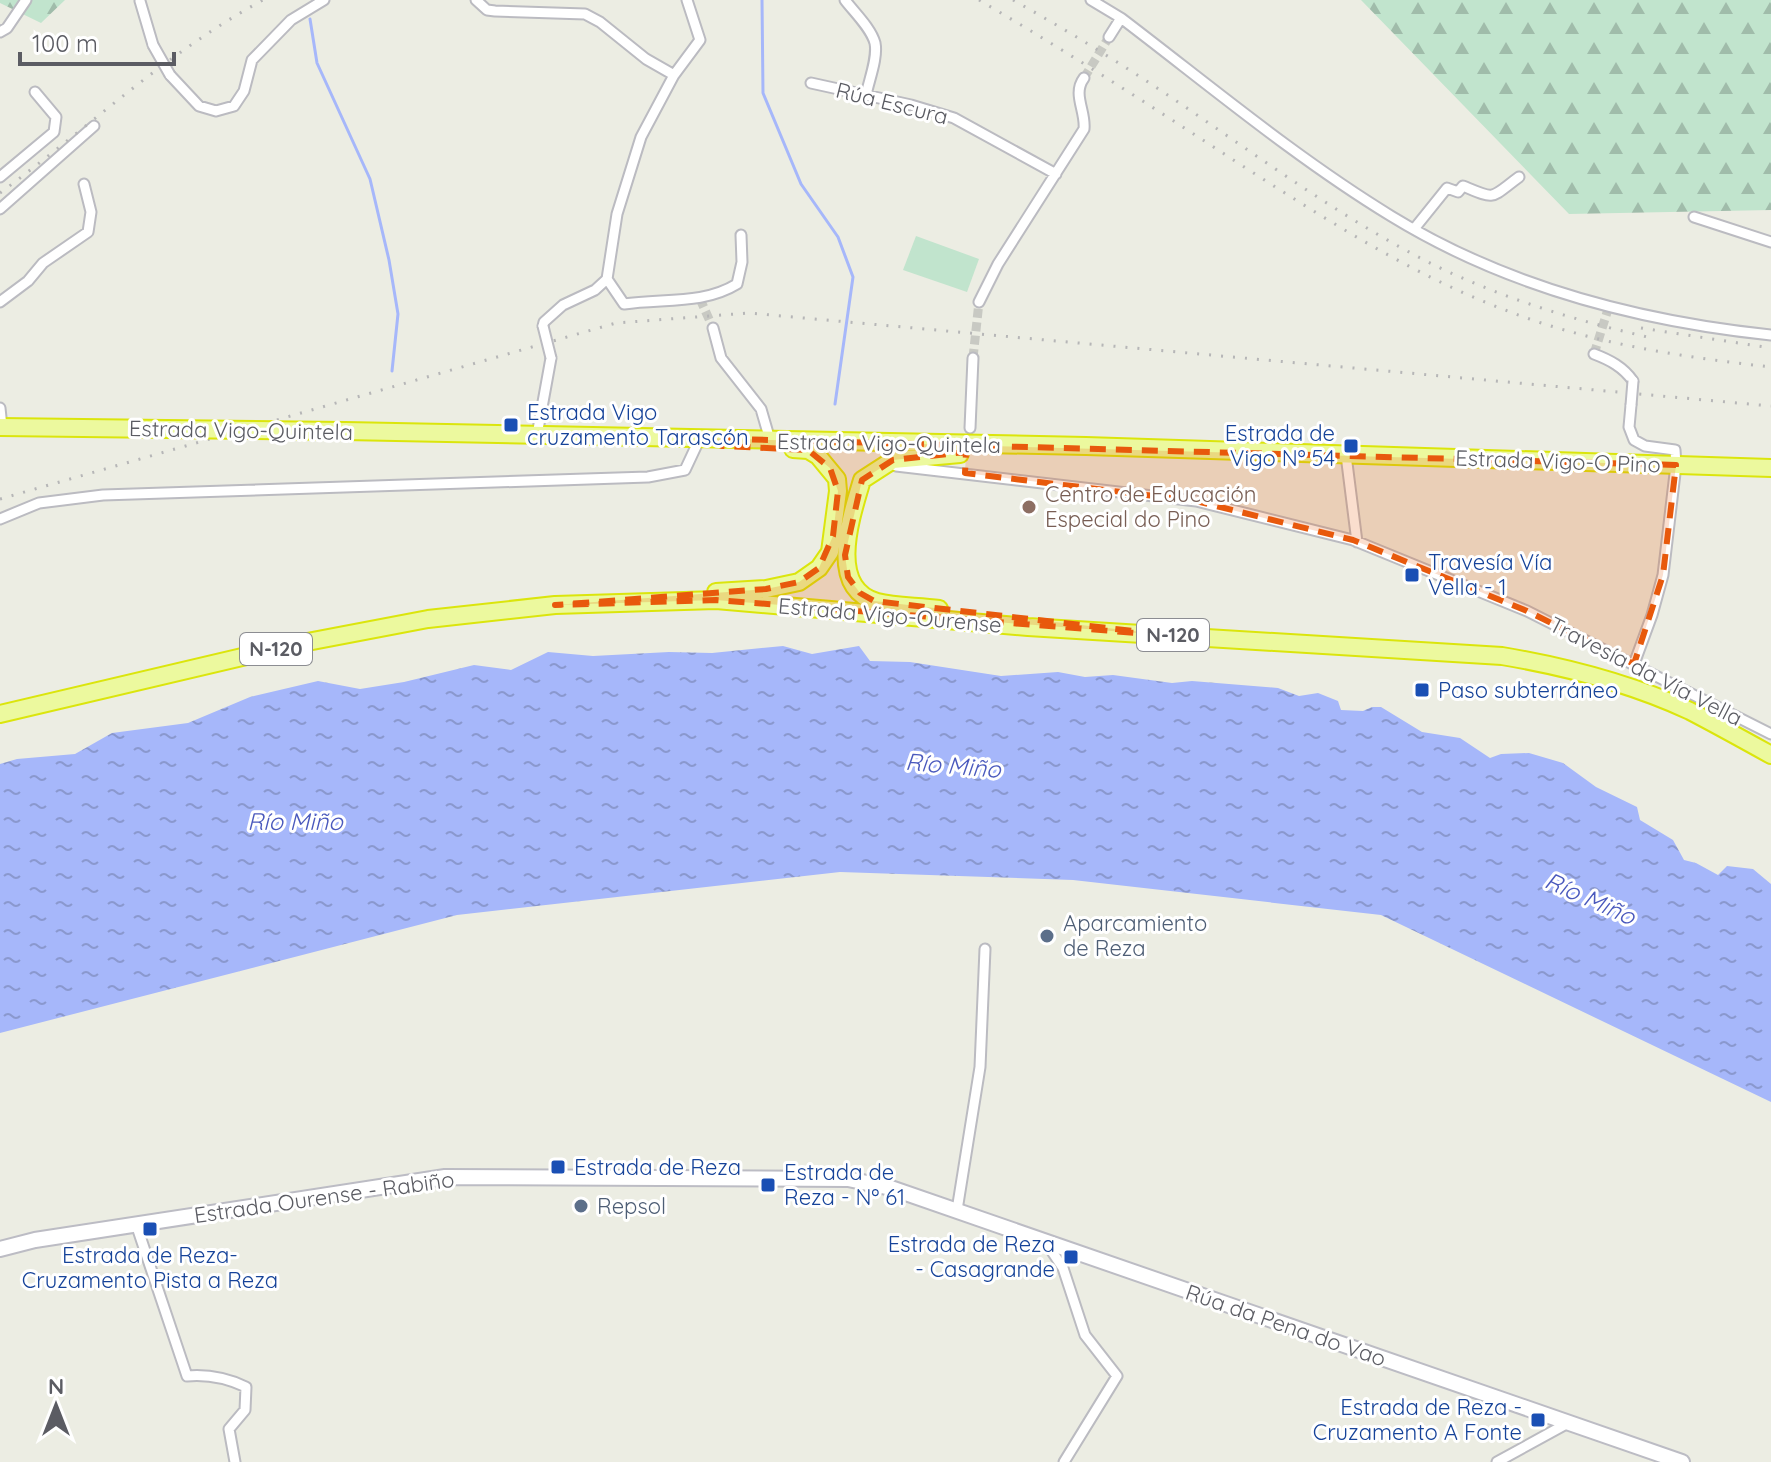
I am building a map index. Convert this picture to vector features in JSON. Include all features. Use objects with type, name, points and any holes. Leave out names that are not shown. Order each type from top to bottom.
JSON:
[{"type":"highway","name":"Estrada Vigo-Quintela","points":[[1,428],[700,438],[1346,455]]},
{"type":"highway","points":[[555,605],[634,596],[766,589],[799,582],[819,568],[830,552],[838,491],[837,479],[830,468],[808,450],[722,446],[700,438]]},
{"type":"highway","points":[[1086,446],[893,460],[862,480],[845,555],[848,577],[860,593],[874,601],[1176,636]]},
{"type":"highway","name":"Estrada Vigo-O Pino","points":[[1346,455],[1771,468]]},
{"type":"highway","name":"Estrada Vigo-Ourense","points":[[2,713],[302,643],[428,619],[555,605],[716,600],[1028,627],[1502,656],[1564,666],[1638,690],[1689,711],[1771,755]]},
{"type":"main road","name":"Estrada Ourense - Rabiño","points":[[0,1249],[35,1240],[445,1177],[848,1179],[891,1188]]},
{"type":"main road","name":"Rúa da Pena do Vao","points":[[891,1188],[1679,1462]]},
{"type":"street","points":[[0,32],[7,28],[26,0]]},
{"type":"street","points":[[139,0],[153,45],[170,75],[199,106],[216,111],[234,106],[244,91],[252,60],[291,20],[324,0]]},
{"type":"street","points":[[476,0],[487,10],[585,14],[600,22],[646,59],[674,75]]},
{"type":"street","points":[[557,0],[557,12]]},
{"type":"street","points":[[537,435],[551,358],[544,322],[563,305],[595,290],[607,279],[617,214],[641,137],[674,75],[700,40],[687,0]]},
{"type":"street","points":[[845,0],[875,43],[866,95]]},
{"type":"street","points":[[1091,0],[1121,18],[1306,157],[1414,229],[1471,258],[1534,285],[1609,306],[1709,328],[1771,335]]},
{"type":"street","points":[[1109,37],[1121,18]]},
{"type":"street","points":[[979,302],[998,264],[1084,129],[1085,120],[1078,93],[1079,84],[1084,78]]},
{"type":"street","name":"Rúa Escura","points":[[811,83],[954,118],[1056,174]]},
{"type":"street","points":[[0,177],[54,132],[56,117],[35,92]]},
{"type":"street","points":[[0,209],[94,126]]},
{"type":"street","points":[[1414,229],[1447,188],[1458,192],[1463,186],[1488,196],[1496,194],[1519,177]]},
{"type":"street","points":[[0,302],[28,281],[43,263],[88,232],[91,212],[84,184]]},
{"type":"street","points":[[1694,217],[1771,242]]},
{"type":"street","points":[[607,279],[624,304],[700,299],[721,294],[737,284],[742,262],[741,235]]},
{"type":"street","points":[[713,328],[721,358],[761,409],[770,440]]},
{"type":"street","points":[[1594,354],[1627,372],[1633,381],[1629,427],[1634,440],[1645,446],[1675,450],[1676,465],[1663,575],[1634,664]]},
{"type":"street","points":[[970,428],[973,358]]},
{"type":"street","points":[[0,408],[1,428]]},
{"type":"street","points":[[946,444],[970,428]]},
{"type":"street","points":[[970,428],[1007,446]]},
{"type":"street","points":[[0,519],[39,503],[103,495],[648,477],[685,470],[700,438]]},
{"type":"street","points":[[965,473],[966,453]]},
{"type":"street","points":[[1346,455],[1357,542]]},
{"type":"street","name":"Travesía da Vía Vella","points":[[885,465],[1196,501],[1357,542],[1527,611],[1771,734]]},
{"type":"street","points":[[957,1210],[980,1067],[985,949]]},
{"type":"street","points":[[136,1224],[187,1376],[205,1374],[246,1387],[245,1410],[229,1429],[235,1462]]},
{"type":"street","points":[[1046,1242],[1063,1268],[1085,1335],[1117,1376],[1064,1462]]},
{"type":"street","points":[[1497,1462],[1569,1423]]},
{"type":"highlighted area","points":[[700,438],[1676,465],[1663,575],[1634,664],[1527,611],[1353,540],[1196,501],[965,473],[966,452],[893,460],[862,480],[845,555],[848,577],[860,593],[874,601],[1176,636],[716,600],[555,605],[766,589],[799,582],[819,568],[833,536],[838,491],[830,468],[808,450],[722,446]]},
{"type":"green space","points":[[0,0],[65,0],[41,23],[0,3]]},
{"type":"green space","points":[[1361,0],[1771,0],[1771,210],[1569,214]]},
{"type":"green space","points":[[916,236],[979,259],[967,292],[903,270]]},
{"type":"water","name":"Río Miño","points":[[783,646],[812,654],[859,646],[870,661],[910,662],[1001,676],[1058,672],[1085,677],[1113,675],[1172,683],[1192,681],[1278,688],[1299,696],[1318,693],[1338,701],[1341,710],[1363,711],[1381,707],[1422,732],[1460,738],[1490,758],[1501,754],[1529,753],[1563,763],[1596,787],[1637,807],[1640,820],[1673,840],[1684,860],[1718,875],[1727,866],[1753,869],[1771,884],[1771,1102],[1381,915],[1073,880],[840,872],[457,915],[0,1033],[0,764],[17,759],[75,754],[112,733],[188,723],[250,697],[318,681],[360,689],[474,665],[511,670],[548,652],[593,656],[712,653]]},
{"type":"waterway","points":[[762,0],[763,93],[801,184],[838,237],[853,277],[835,404]]},
{"type":"waterway","points":[[310,19],[317,63],[370,179],[389,260],[398,314],[392,371]]},
{"type":"tunnel","points":[[1084,78],[1109,37]]},
{"type":"tunnel","points":[[700,299],[713,328]]},
{"type":"tunnel","points":[[973,358],[979,302]]},
{"type":"tunnel","points":[[1594,354],[1609,306]]},
{"type":"railway","points":[[0,193],[161,67],[263,0]]},
{"type":"railway","points":[[979,0],[1333,223],[1434,279],[1537,322],[1603,340],[1704,359],[1771,367]]},
{"type":"railway","points":[[1013,0],[1118,62],[1368,229],[1434,265],[1514,299],[1652,338]]},
{"type":"railway","points":[[0,499],[616,323],[749,313],[1771,406]]},
{"type":"railway","points":[[1641,328],[1771,348]]},
{"type":"place","name":"Estrada Vigo cruzamento Tarascón","points":[[511,425]]},
{"type":"place","name":"Estrada de Vigo Nº 54","points":[[1351,446]]},
{"type":"place","name":"Centro de Educación Especial do Pino","points":[[1029,507]]},
{"type":"place","name":"Travesía Vía Vella - 1","points":[[1412,575]]},
{"type":"place","name":"Paso subterráneo","points":[[1422,690]]},
{"type":"place","name":"Aparcamiento de Reza","points":[[1047,936]]},
{"type":"place","name":"Estrada de Reza","points":[[558,1167]]},
{"type":"place","name":"Estrada de Reza - Nº 61","points":[[768,1185]]},
{"type":"place","name":"Repsol","points":[[581,1206]]},
{"type":"place","name":"Estrada de Reza- Cruzamento Pista a Reza","points":[[150,1229]]},
{"type":"place","name":"Estrada de Reza - Casagrande","points":[[1071,1257]]},
{"type":"place","name":"Estrada de Reza - Cruzamento A Fonte","points":[[1538,1420]]}]
